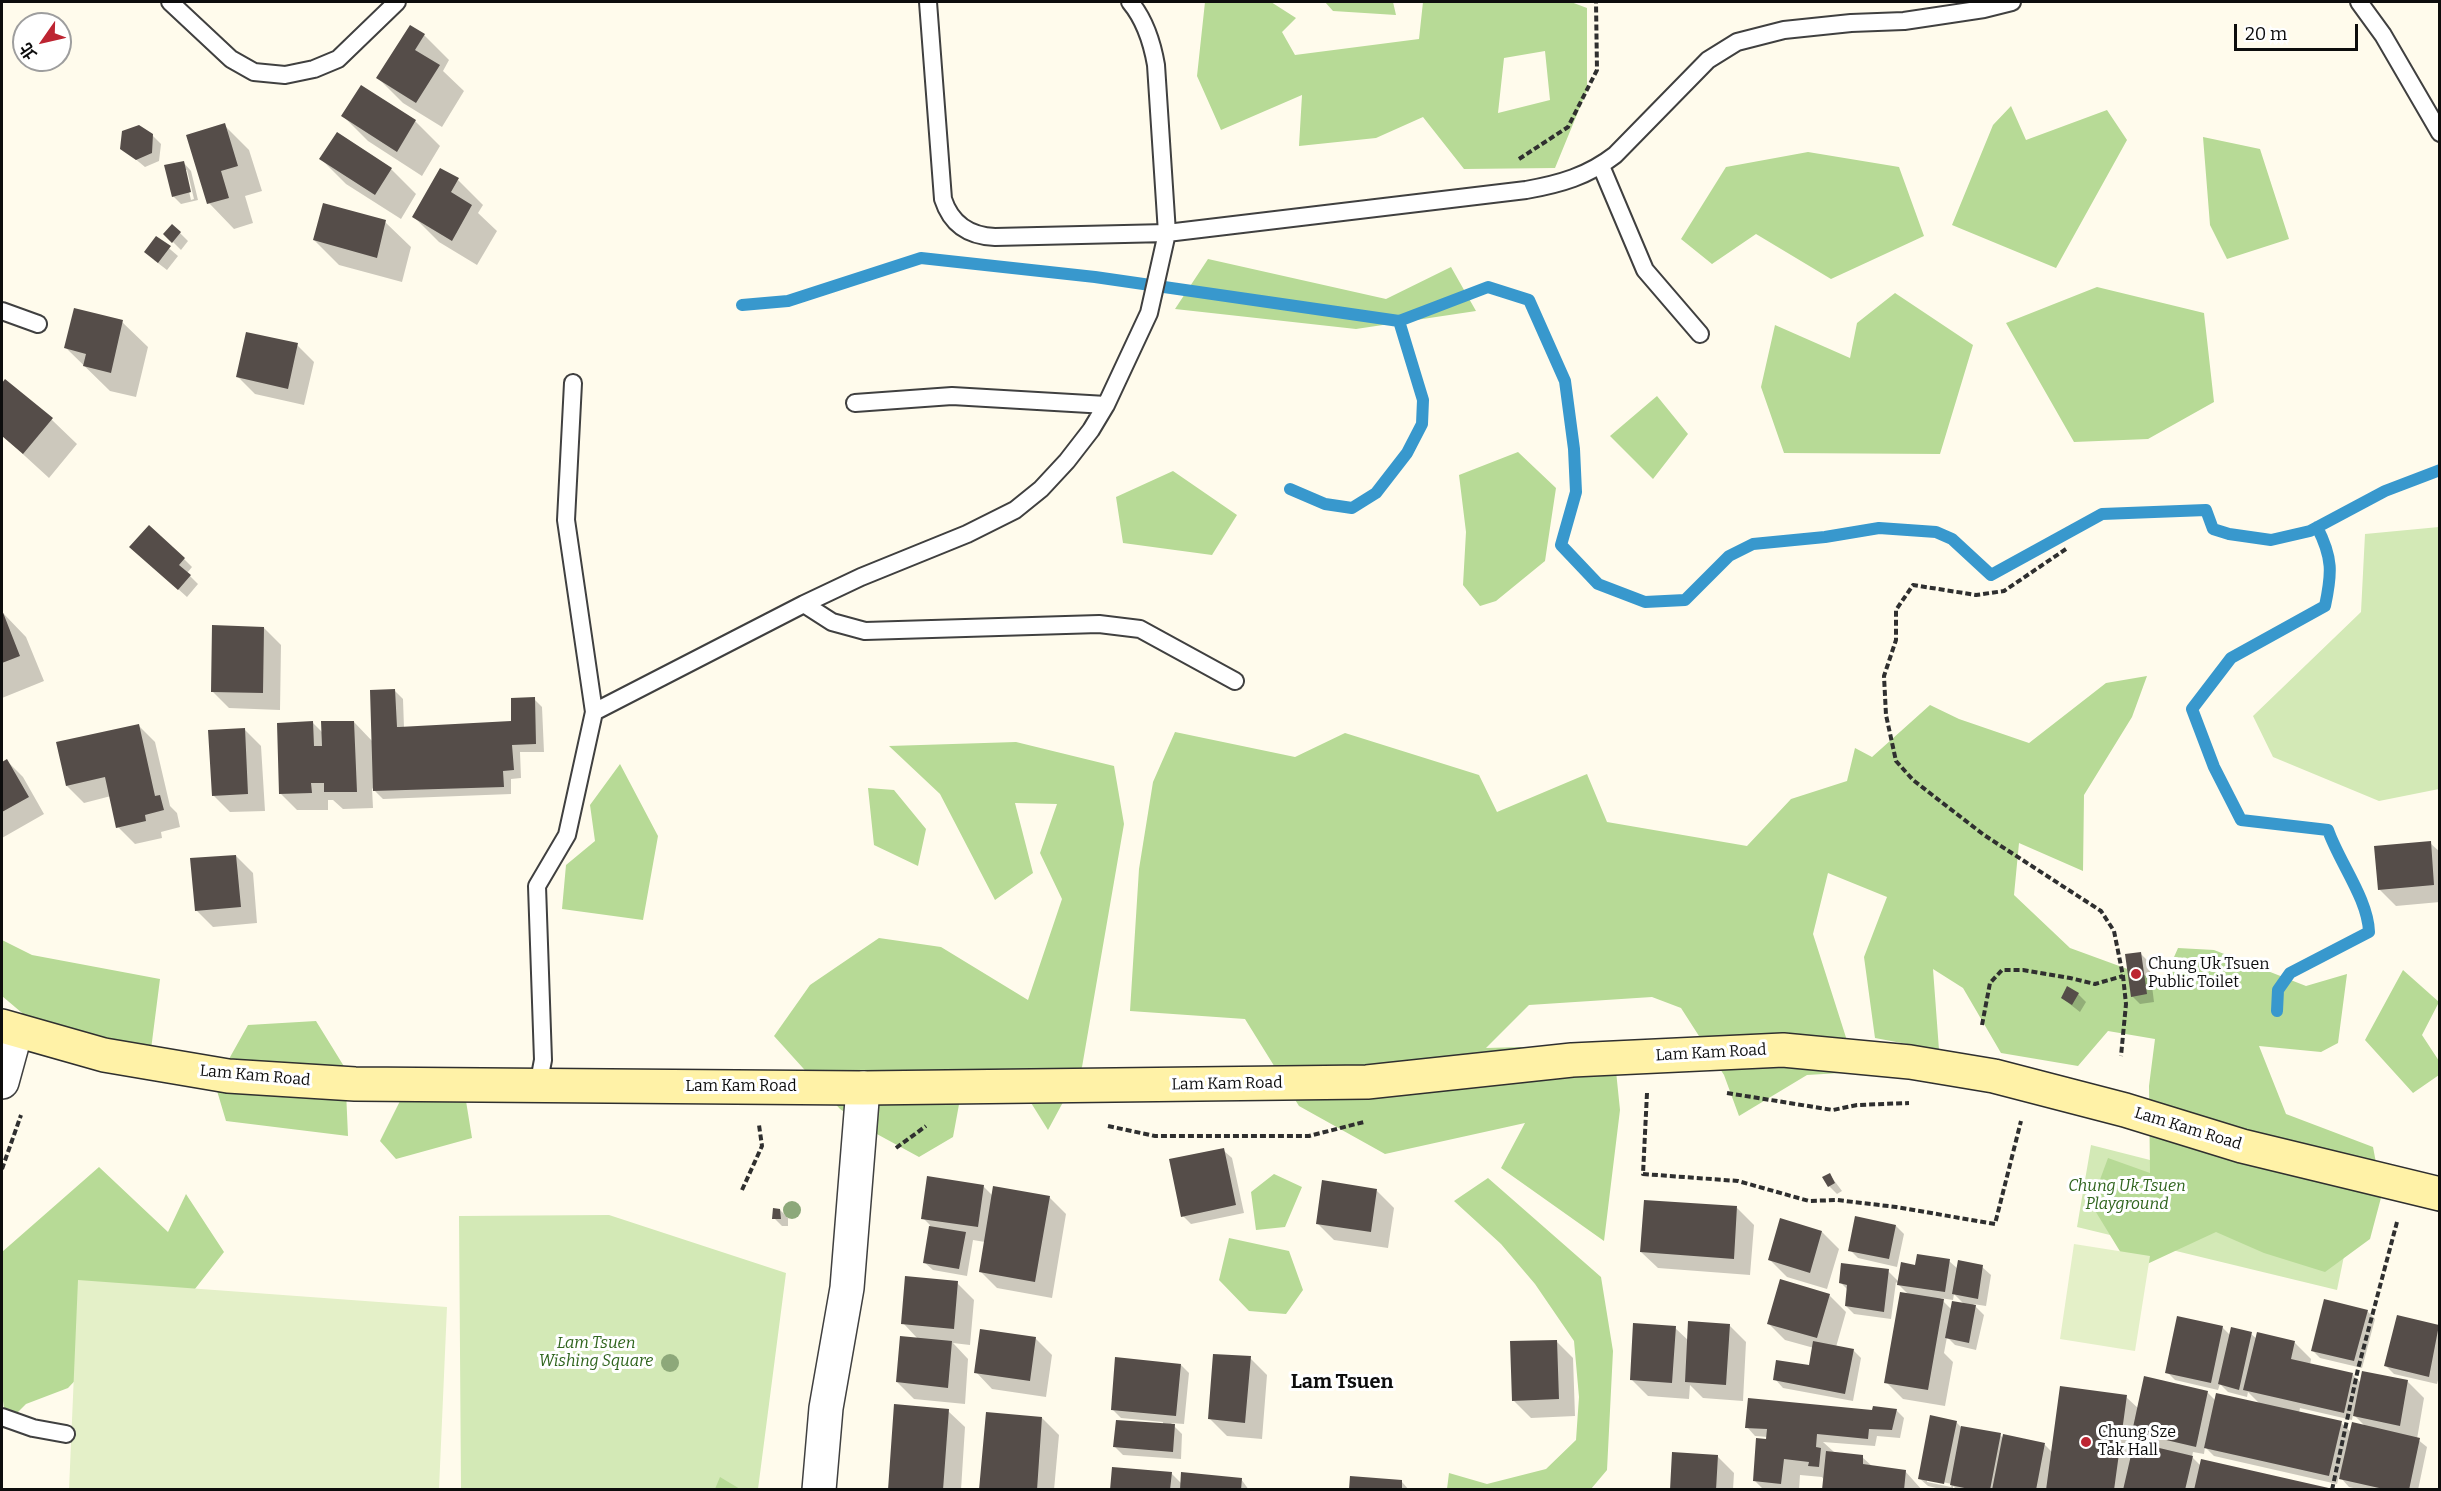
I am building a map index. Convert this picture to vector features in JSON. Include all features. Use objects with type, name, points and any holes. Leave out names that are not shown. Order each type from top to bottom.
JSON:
[{"type":"main road","name":"Lam Kam Road","points":[[8,1028],[104,1055],[228,1076],[355,1084],[863,1088],[1367,1082],[1572,1060],[1783,1050],[1910,1062],[1994,1076],[2125,1110],[2242,1146],[2439,1194]]},
{"type":"street","points":[[2,1082],[8,1028]]},
{"type":"street","points":[[819,1490],[826,1408],[847,1288],[863,1088]]},
{"type":"lane","points":[[170,2],[231,59],[254,72],[285,75],[314,69],[338,59],[398,2]]},
{"type":"lane","points":[[928,2],[943,199],[947,210],[962,228],[972,234],[995,237],[1167,233],[1526,190],[1580,177],[1601,166],[1615,155],[1708,60],[1737,42],[1784,30],[1851,22],[1904,21],[1984,9],[2012,2]]},
{"type":"lane","points":[[594,712],[804,604],[861,577],[967,534],[1015,510],[1041,489],[1091,430],[1106,405],[1149,313],[1167,233],[1156,65],[1145,26],[1130,2]]},
{"type":"lane","points":[[2359,2],[2383,35],[2439,133]]},
{"type":"lane","points":[[1601,166],[1645,270],[1700,334]]},
{"type":"lane","points":[[2,311],[38,324]]},
{"type":"lane","points":[[538,1086],[543,1060],[537,886],[567,835],[594,712],[566,520],[573,382]]},
{"type":"lane","points":[[855,403],[952,396],[1106,405]]},
{"type":"lane","points":[[804,604],[832,622],[865,631],[1099,624],[1140,629],[1235,681]]},
{"type":"lane","points":[[2,1417],[33,1428],[66,1434]]},
{"type":"path","points":[[1510,166],[1568,127],[1597,70],[1596,2]]},
{"type":"path","points":[[2066,549],[2004,591],[1976,594],[1913,585],[1896,610],[1896,640],[1884,676],[1886,715],[1896,761],[1913,780],[1984,835],[2101,911],[2114,931],[2123,976],[2126,1004],[2121,1056]]},
{"type":"path","points":[[1982,1025],[1990,983],[2002,970],[2023,970],[2095,984],[2123,976]]},
{"type":"path","points":[[1716,1091],[1833,1110],[1857,1105],[1915,1103]]},
{"type":"path","points":[[1647,1092],[1643,1174],[1738,1181],[1809,1202],[1837,1200],[1896,1207],[1995,1224],[2022,1116]]},
{"type":"path","points":[[1635,1093],[1659,1092]]},
{"type":"path","points":[[2,1169],[21,1113]]},
{"type":"path","points":[[742,1190],[762,1146],[758,1118]]},
{"type":"path","points":[[1099,1124],[1155,1136],[1310,1137],[1375,1120]]},
{"type":"path","points":[[893,1150],[931,1122]]},
{"type":"path","points":[[2387,1218],[2408,1224]]},
{"type":"path","points":[[2332,1490],[2358,1369],[2397,1221]]},
{"type":"green space","points":[[1205,2],[1271,2],[1296,18],[1282,32],[1295,55],[1419,39],[1423,2],[1571,2],[1587,8],[1587,90],[1555,168],[1464,169],[1423,117],[1376,138],[1299,146],[1302,95],[1221,130],[1197,76]],"holes":[[[1545,51],[1550,100],[1498,113],[1504,58]]]},
{"type":"green space","points":[[1325,2],[1393,2],[1396,15],[1333,11]]},
{"type":"green space","points":[[2011,106],[2026,140],[2107,110],[2127,140],[2056,268],[1952,225],[1993,125]]},
{"type":"green space","points":[[2203,137],[2260,149],[2289,239],[2227,259],[2210,225]]},
{"type":"green space","points":[[1808,152],[1899,167],[1924,236],[1831,279],[1756,234],[1712,264],[1681,239],[1726,167]]},
{"type":"green space","points":[[1208,259],[1386,299],[1451,267],[1476,311],[1356,329],[1175,309]]},
{"type":"green space","points":[[2097,287],[2204,313],[2214,402],[2148,439],[2074,442],[2006,323]]},
{"type":"green space","points":[[1895,293],[1973,345],[1940,454],[1784,453],[1761,387],[1775,325],[1850,358],[1857,323]]},
{"type":"green space","points":[[1657,396],[1688,434],[1653,479],[1610,436]]},
{"type":"green space","points":[[1518,452],[1556,488],[1545,561],[1496,601],[1480,606],[1463,585],[1466,532],[1459,475]]},
{"type":"green space","points":[[1173,471],[1237,515],[1212,555],[1123,543],[1116,497]]},
{"type":"green space","points":[[2439,527],[2439,789],[2379,801],[2273,757],[2253,716],[2361,612],[2365,534]]},
{"type":"green space","points":[[2147,676],[2132,717],[2084,795],[2083,871],[2019,843],[2014,895],[2070,948],[2163,982],[2178,948],[2214,950],[2306,986],[2347,974],[2338,1043],[2321,1052],[2259,1046],[2286,1114],[2373,1147],[2382,1194],[2370,1239],[2325,1272],[2264,1253],[2216,1232],[2132,1271],[2091,1204],[2108,1158],[2150,1173],[2149,1086],[2155,1039],[2108,1031],[2078,1066],[2001,1053],[1963,988],[1933,969],[1939,1050],[1875,1038],[1864,957],[1887,897],[1828,873],[1813,934],[1857,1072],[1807,1075],[1739,1116],[1724,1075],[1681,1008],[1652,997],[1529,1005],[1486,1048],[1521,1047],[1616,1071],[1620,1110],[1604,1241],[1501,1168],[1525,1123],[1385,1154],[1299,1106],[1245,1019],[1130,1011],[1139,869],[1153,782],[1175,732],[1295,757],[1345,733],[1479,775],[1497,812],[1587,774],[1607,822],[1747,846],[1791,799],[1847,781],[1855,748],[1872,757],[1930,705],[1959,719],[2029,743],[2106,683]]},
{"type":"green space","points":[[1016,742],[1114,766],[1124,824],[1082,1067],[1048,1130],[1028,1098],[960,1099],[953,1137],[919,1157],[875,1133],[840,1109],[774,1036],[810,985],[879,938],[941,947],[1028,1000],[1062,899],[1040,853],[1057,804],[1015,803],[1033,873],[995,900],[940,794],[889,746]]},
{"type":"green space","points":[[620,764],[658,836],[643,920],[562,909],[566,865],[595,841],[590,805]]},
{"type":"green space","points":[[868,788],[894,790],[926,829],[918,866],[874,845]]},
{"type":"green space","points":[[2,940],[32,955],[160,979],[149,1065],[67,1051],[2,996]]},
{"type":"green space","points":[[2403,970],[2439,1002],[2422,1035],[2439,1061],[2439,1075],[2413,1093],[2365,1040]]},
{"type":"green space","points":[[316,1021],[345,1068],[348,1136],[226,1121],[215,1084],[248,1025]]},
{"type":"green space","points":[[402,1097],[466,1101],[472,1138],[396,1159],[380,1141]]},
{"type":"green space","name":"Chung Uk Tsuen Playground","points":[[2091,1145],[2268,1190],[2350,1227],[2337,1290],[2077,1227]]},
{"type":"green space","points":[[99,1167],[168,1232],[186,1194],[224,1252],[169,1322],[135,1317],[68,1388],[26,1404],[6,1424],[2,1393],[2,1252]]},
{"type":"green space","points":[[1274,1174],[1302,1187],[1285,1227],[1256,1230],[1251,1192]]},
{"type":"green space","points":[[1488,1178],[1601,1277],[1613,1351],[1607,1470],[1591,1489],[1447,1489],[1449,1473],[1487,1484],[1546,1469],[1576,1440],[1579,1397],[1574,1341],[1535,1284],[1501,1244],[1454,1201]]},
{"type":"green space","name":"Lam Tsuen Wishing Square","points":[[609,1215],[786,1273],[758,1489],[461,1489],[459,1216]]},
{"type":"green space","points":[[1229,1238],[1289,1251],[1303,1290],[1286,1314],[1249,1311],[1219,1280]]},
{"type":"green space","points":[[2074,1244],[2150,1256],[2135,1351],[2060,1339]]},
{"type":"green space","points":[[78,1280],[447,1307],[439,1489],[69,1490]]},
{"type":"green space","points":[[720,1477],[740,1489],[715,1489]]},
{"type":"building","points":[[410,25],[425,34],[415,50],[440,65],[416,103],[376,78]]},
{"type":"building","points":[[361,85],[416,120],[397,152],[341,116]]},
{"type":"building","points":[[225,123],[238,166],[221,171],[229,198],[207,204],[186,135]]},
{"type":"building","points":[[139,125],[153,134],[152,153],[136,160],[120,149],[122,131]]},
{"type":"building","points":[[337,132],[392,168],[375,195],[319,159]]},
{"type":"building","points":[[184,161],[191,192],[172,197],[164,165]]},
{"type":"building","points":[[440,168],[459,178],[451,192],[472,205],[452,241],[412,217]]},
{"type":"building","points":[[323,203],[386,220],[377,258],[313,240]]},
{"type":"building","points":[[172,224],[181,232],[172,243],[163,234]]},
{"type":"building","points":[[156,236],[171,246],[158,263],[144,252]]},
{"type":"building","points":[[74,308],[123,320],[111,373],[83,366],[86,354],[64,348]]},
{"type":"building","points":[[246,332],[298,343],[288,389],[236,377]]},
{"type":"building","points":[[5,379],[53,418],[23,454],[2,436],[2,383]]},
{"type":"building","points":[[149,525],[185,558],[179,565],[191,575],[178,590],[129,547]]},
{"type":"building","points":[[2,610],[20,656],[2,663]]},
{"type":"building","points":[[212,625],[264,627],[263,693],[211,692]]},
{"type":"building","points":[[395,689],[397,727],[511,721],[511,698],[535,697],[536,744],[512,745],[514,770],[503,771],[504,787],[373,791],[370,690]]},
{"type":"building","points":[[313,721],[314,746],[322,746],[321,721],[354,721],[357,792],[324,792],[324,783],[311,783],[312,793],[279,794],[277,723]]},
{"type":"building","points":[[139,724],[155,796],[160,795],[164,810],[145,815],[146,821],[116,828],[105,777],[66,786],[56,742]]},
{"type":"building","points":[[245,728],[248,794],[212,796],[208,730]]},
{"type":"building","points":[[7,759],[29,797],[2,812],[2,762]]},
{"type":"building","points":[[2431,841],[2434,885],[2378,890],[2374,846]]},
{"type":"building","points":[[236,855],[241,907],[195,911],[190,858]]},
{"type":"building","name":"Chung Uk Tsuen Public Toilet","points":[[2141,952],[2147,994],[2131,997],[2125,954]]},
{"type":"building","points":[[2067,986],[2079,993],[2072,1005],[2061,998]]},
{"type":"building","points":[[1224,1148],[1236,1205],[1181,1217],[1169,1159]]},
{"type":"building","points":[[1830,1173],[1835,1183],[1828,1187],[1822,1177]]},
{"type":"building","points":[[927,1176],[984,1185],[978,1227],[921,1219]]},
{"type":"building","points":[[1322,1180],[1377,1189],[1371,1232],[1316,1224]]},
{"type":"building","points":[[993,1186],[1050,1196],[1035,1282],[979,1272]]},
{"type":"building","points":[[1644,1200],[1737,1206],[1734,1259],[1640,1252]]},
{"type":"building","points":[[773,1208],[780,1209],[781,1219],[772,1219]]},
{"type":"building","points":[[1855,1216],[1896,1225],[1889,1259],[1848,1251]]},
{"type":"building","points":[[1780,1218],[1822,1231],[1810,1273],[1768,1260]]},
{"type":"building","points":[[929,1226],[966,1232],[959,1269],[923,1263]]},
{"type":"building","points":[[1917,1254],[1950,1259],[1945,1292],[1897,1285],[1901,1262],[1915,1265]]},
{"type":"building","points":[[1958,1260],[1983,1265],[1978,1299],[1952,1294]]},
{"type":"building","points":[[1841,1263],[1889,1269],[1884,1312],[1845,1306],[1847,1285],[1839,1283]]},
{"type":"building","points":[[905,1276],[958,1281],[954,1329],[901,1324]]},
{"type":"building","points":[[1780,1279],[1830,1294],[1817,1338],[1767,1324]]},
{"type":"building","points":[[1900,1292],[1944,1299],[1928,1390],[1884,1383]]},
{"type":"building","points":[[2324,1299],[2368,1310],[2354,1361],[2311,1351]]},
{"type":"building","points":[[1952,1301],[1976,1305],[1969,1343],[1945,1338]]},
{"type":"building","points":[[2397,1315],[2439,1325],[2429,1377],[2384,1366]]},
{"type":"building","points":[[2177,1316],[2223,1326],[2211,1383],[2165,1373]]},
{"type":"building","points":[[1688,1321],[1730,1324],[1726,1385],[1685,1382]]},
{"type":"building","points":[[1633,1323],[1676,1326],[1672,1383],[1630,1380]]},
{"type":"building","points":[[2231,1327],[2252,1332],[2239,1390],[2218,1384]]},
{"type":"building","points":[[980,1329],[1036,1337],[1030,1381],[974,1373]]},
{"type":"building","points":[[2257,1332],[2295,1341],[2291,1359],[2353,1373],[2344,1413],[2243,1390]]},
{"type":"building","points":[[900,1336],[952,1341],[948,1388],[896,1382]]},
{"type":"building","points":[[1557,1340],[1559,1399],[1512,1401],[1510,1341]]},
{"type":"building","points":[[1813,1341],[1854,1349],[1845,1394],[1773,1380],[1776,1360],[1809,1365]]},
{"type":"building","points":[[1213,1354],[1251,1356],[1245,1423],[1208,1419]]},
{"type":"building","points":[[1115,1357],[1181,1364],[1176,1416],[1111,1410]]},
{"type":"building","points":[[2362,1371],[2408,1380],[2400,1426],[2353,1416]]},
{"type":"building","points":[[2144,1376],[2208,1391],[2196,1447],[2132,1432]]},
{"type":"building","name":"Chung Sze Tak Hall","points":[[2060,1386],[2127,1395],[2114,1490],[2046,1490]]},
{"type":"building","points":[[2216,1393],[2342,1421],[2329,1476],[2204,1448]]},
{"type":"building","points":[[1748,1398],[1872,1410],[1873,1406],[1897,1409],[1892,1430],[1869,1429],[1868,1439],[1817,1434],[1816,1447],[1821,1448],[1819,1467],[1808,1466],[1809,1462],[1784,1459],[1781,1484],[1753,1481],[1756,1438],[1766,1439],[1767,1429],[1745,1428]]},
{"type":"building","points":[[894,1404],[949,1409],[943,1490],[888,1490]]},
{"type":"building","points":[[986,1412],[1042,1417],[1037,1490],[979,1490]]},
{"type":"building","points":[[1930,1415],[1957,1421],[1944,1484],[1918,1479]]},
{"type":"building","points":[[1116,1420],[1175,1424],[1173,1452],[1113,1447]]},
{"type":"building","points":[[2352,1422],[2420,1438],[2409,1490],[2388,1490],[2339,1479]]},
{"type":"building","points":[[1961,1426],[2001,1433],[1990,1490],[1974,1490],[1950,1485]]},
{"type":"building","points":[[2003,1434],[2045,1443],[2036,1490],[1992,1490]]},
{"type":"building","points":[[2134,1442],[2193,1456],[2185,1490],[2123,1490]]},
{"type":"building","points":[[1826,1451],[1863,1455],[1863,1464],[1906,1470],[1904,1490],[1822,1490]]},
{"type":"building","points":[[1672,1452],[1718,1455],[1716,1490],[1670,1490]]},
{"type":"building","points":[[2201,1459],[2333,1489],[2194,1490]]},
{"type":"building","points":[[1112,1467],[1172,1472],[1170,1490],[1110,1490]]},
{"type":"building","points":[[1181,1472],[1242,1478],[1241,1490],[1180,1490]]},
{"type":"building","points":[[1350,1476],[1402,1480],[1402,1490],[1349,1490]]},
{"type":"waterway","points":[[742,305],[788,301],[921,258],[1095,277],[1399,321],[1488,287],[1529,300],[1565,381],[1574,449],[1576,492],[1561,545],[1598,584],[1645,602],[1685,600],[1729,556],[1753,544],[1825,537],[1879,528],[1936,532],[1952,539],[1991,575],[2102,514],[2206,510],[2213,529],[2229,534],[2271,540],[2310,531],[2385,491],[2440,470]]},
{"type":"waterway","points":[[1290,489],[1325,504],[1352,508],[1376,493],[1407,453],[1422,424],[1423,400],[1399,321]]},
{"type":"waterway","points":[[2277,1011],[2278,990],[2290,973],[2369,932],[2364,907],[2328,830],[2241,820],[2214,767],[2192,709],[2231,658],[2325,606],[2330,566],[2326,548],[2317,527]]},
{"type":"place","name":"Chung Uk Tsuen Public Toilet","points":[[2136,974]]},
{"type":"place","name":"Chung Sze Tak Hall","points":[[2086,1442]]},
{"type":"district","name":"Lam Tsuen","points":[[1342,1382]]}]
